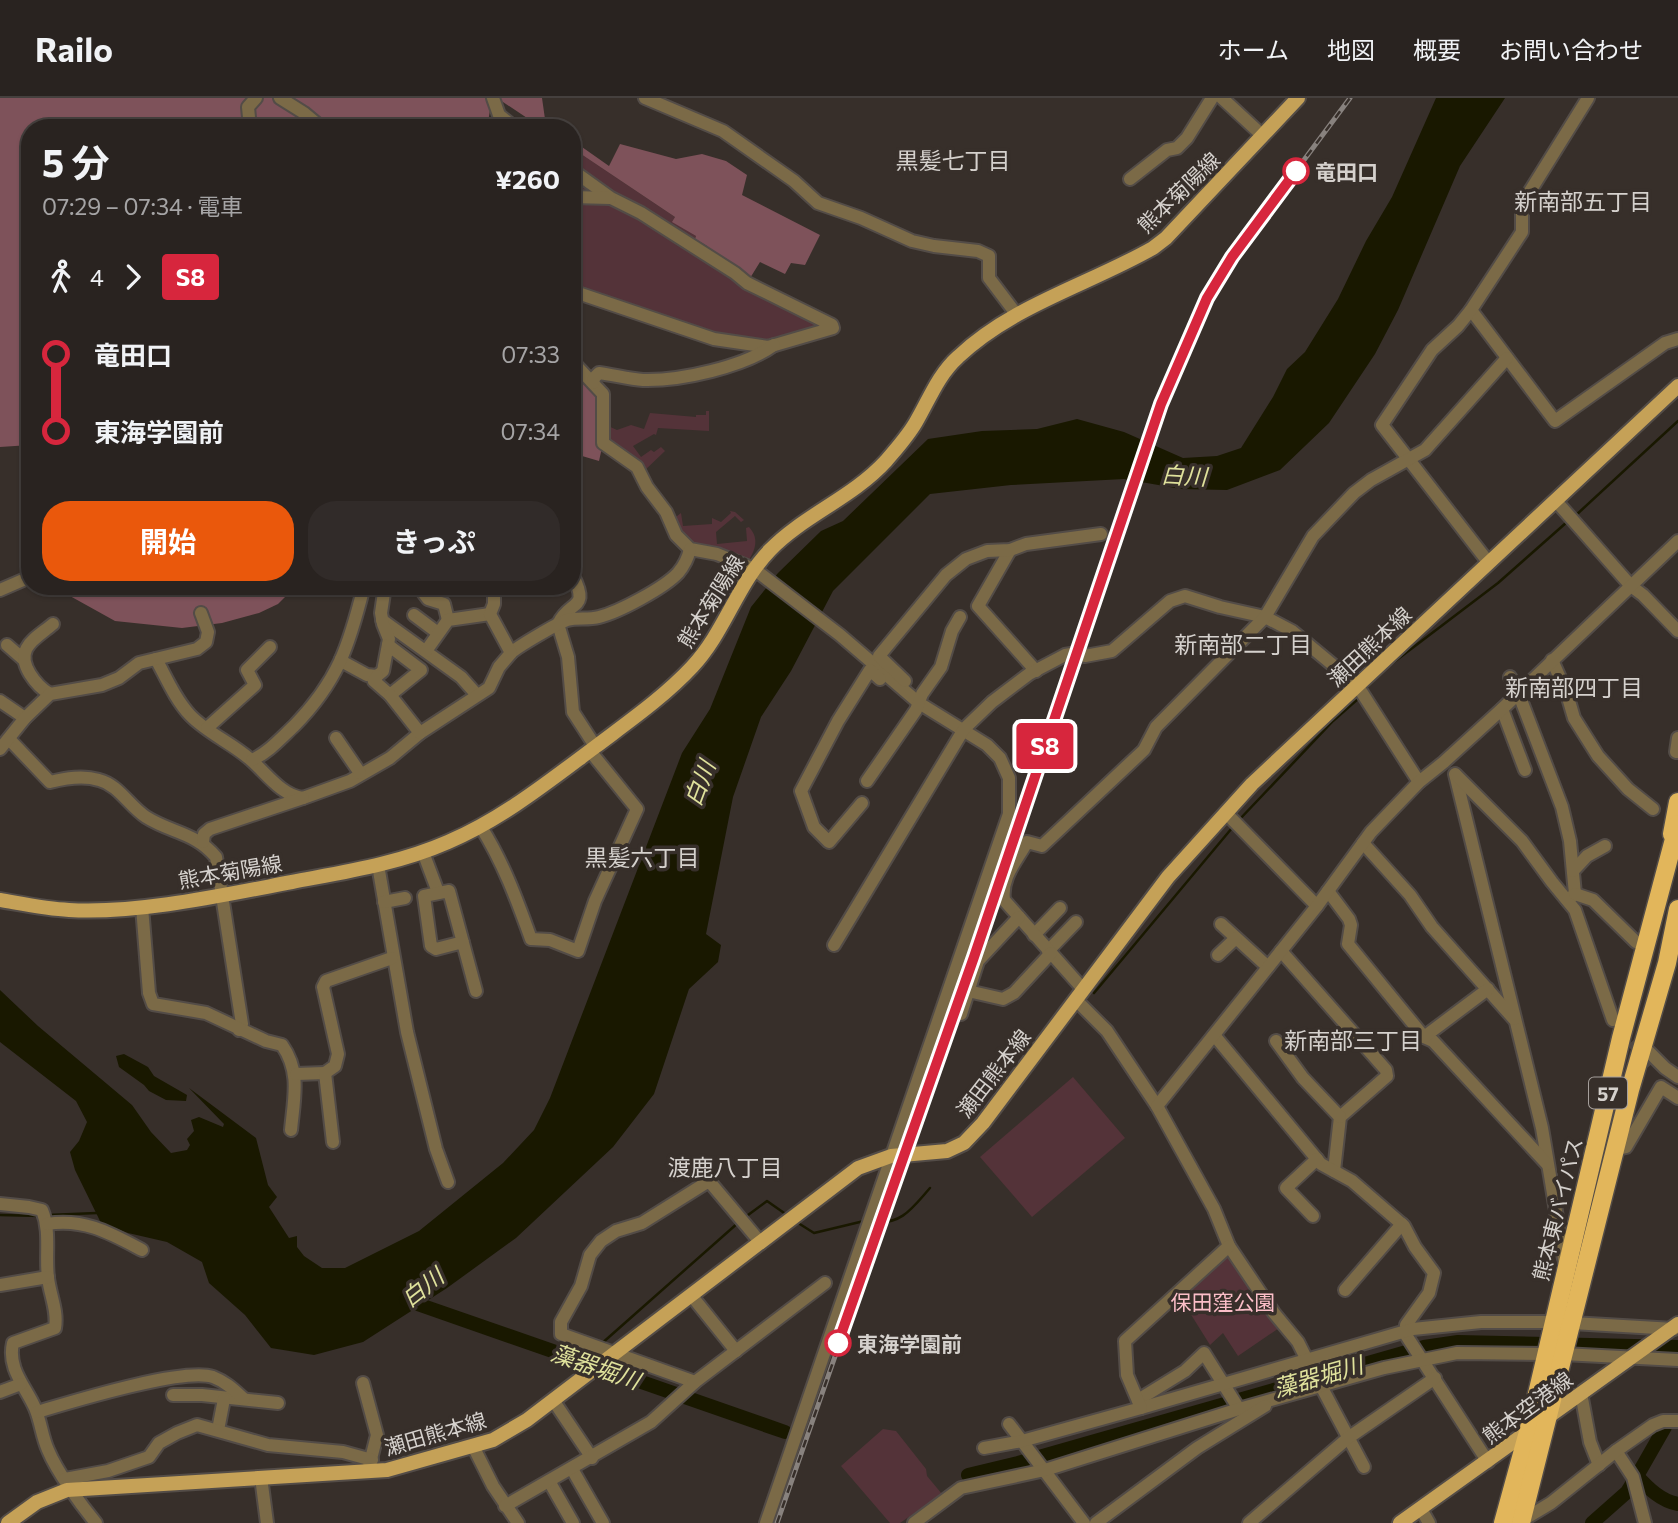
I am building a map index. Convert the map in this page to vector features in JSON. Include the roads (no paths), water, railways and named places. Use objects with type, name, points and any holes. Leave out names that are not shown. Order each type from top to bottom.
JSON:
[{"type":"highway","points":[[1665,865],[1678,802]]},
{"type":"highway","name":"熊本東バイパス","points":[[1515,1522],[1546,1418],[1554,1354],[1553,1322],[1620,1026],[1678,824]]},
{"type":"highway","name":"熊本東バイパス","points":[[1515,1522],[1528,1432],[1554,1354],[1572,1323],[1643,1046],[1672,968],[1678,909]]},
{"type":"main road","name":"熊本菊陽線","points":[[0,900],[68,910],[108,911],[142,907],[378,865],[423,852],[481,827],[593,748],[673,686],[711,644],[754,569],[780,540],[851,492],[883,463],[908,435],[941,377],[956,358],[1017,315],[1153,248],[1166,238],[1298,98]]},
{"type":"main road","name":"瀬田熊本線","points":[[8,1523],[69,1484],[261,1477],[370,1465],[387,1470],[473,1446],[510,1432],[858,1168],[891,1156],[936,1154],[964,1143],[983,1123],[1168,877],[1226,813],[1279,757],[1678,386]]},
{"type":"main road","name":"熊本空港線","points":[[1400,1523],[1674,1329]]},
{"type":"street","points":[[249,119],[248,107],[256,98]]},
{"type":"street","points":[[280,98],[311,119]]},
{"type":"street","points":[[493,98],[499,115],[504,119]]},
{"type":"street","points":[[645,98],[723,131],[794,181],[818,204],[861,218],[912,241],[978,251],[989,256],[989,278],[1017,315]]},
{"type":"street","points":[[1130,179],[1167,150],[1177,148],[1187,138],[1212,98]]},
{"type":"street","points":[[1222,98],[1262,136]]},
{"type":"street","points":[[1489,563],[1382,425],[1432,350],[1471,310],[1522,232],[1522,204],[1588,98]]},
{"type":"street","points":[[581,176],[747,283],[832,325],[832,328],[768,346],[714,339],[581,294]]},
{"type":"street","points":[[581,197],[611,198]]},
{"type":"street","points":[[1471,310],[1555,421],[1665,342],[1678,339]]},
{"type":"street","points":[[593,383],[599,373],[643,380],[717,371],[759,356],[774,345]]},
{"type":"street","points":[[1307,1360],[1298,1342],[1274,1313],[1229,1247],[1214,1209],[1157,1106],[1107,1031],[1049,952],[1004,900],[1003,890],[1006,876],[1027,842],[1042,846],[1143,750],[1156,727],[1265,617],[1313,536],[1322,526],[1362,487],[1425,450],[1507,358]]},
{"type":"street","points":[[581,370],[603,394],[603,443],[637,467],[647,487],[666,512],[677,535],[690,549],[717,554],[754,569],[840,635],[919,703],[987,745],[1000,758],[1009,778],[1009,814],[766,1523]]},
{"type":"street","points":[[1556,501],[1631,586],[1678,631]]},
{"type":"street","points":[[919,703],[915,691],[879,656],[946,575],[966,559],[987,551],[1010,550],[1026,544],[1101,534]]},
{"type":"street","points":[[1157,1106],[1317,906],[1363,843],[1419,782],[1502,709],[1678,541]]},
{"type":"street","points":[[203,842],[204,834],[209,829],[350,781],[390,758],[420,733],[489,688],[499,667],[511,653],[558,624],[574,619],[593,619],[621,609],[676,575],[685,563],[690,549]]},
{"type":"street","points":[[1010,550],[978,606],[1036,671]]},
{"type":"street","points":[[0,590],[21,581]]},
{"type":"street","points":[[252,760],[278,742],[319,699],[331,682],[351,635],[362,595]]},
{"type":"street","points":[[384,595],[382,620],[388,636],[388,645],[383,671],[374,681],[390,695],[420,733]]},
{"type":"street","points":[[390,695],[421,670],[447,620],[444,604],[428,599],[425,595]]},
{"type":"street","points":[[490,614],[494,595]]},
{"type":"street","points":[[481,827],[497,852],[531,939],[550,940],[578,951],[594,901],[637,809],[593,748],[573,712],[568,657],[558,624],[561,617],[578,604],[580,595]]},
{"type":"street","points":[[834,945],[964,729],[992,702],[1036,671],[1065,655],[1077,653],[1085,656],[1112,651],[1170,601],[1185,596],[1265,617],[1292,631],[1357,685],[1419,782]]},
{"type":"street","points":[[0,749],[25,718],[50,694],[102,685],[119,678],[139,663],[197,649],[206,642],[208,632],[201,613]]},
{"type":"street","points":[[490,614],[511,653]]},
{"type":"street","points":[[447,620],[490,614]]},
{"type":"street","points":[[414,615],[438,634]]},
{"type":"street","points":[[866,781],[916,710],[922,694],[941,667],[952,631],[960,617]]},
{"type":"street","points":[[382,620],[461,677],[477,695]]},
{"type":"street","points":[[23,659],[29,645],[54,624]]},
{"type":"street","points":[[6,645],[23,659],[40,688],[50,694]]},
{"type":"street","points":[[388,645],[421,670]]},
{"type":"street","points":[[208,728],[255,685],[247,670],[270,646]]},
{"type":"street","points":[[156,659],[191,717],[252,760],[285,790],[303,798]]},
{"type":"street","points":[[341,659],[367,675],[377,676]]},
{"type":"street","points":[[1552,660],[1574,718],[1598,756],[1628,789],[1653,809]]},
{"type":"street","points":[[862,803],[829,842],[814,827],[801,791],[838,721],[870,670],[909,702],[919,703]]},
{"type":"street","points":[[1510,677],[1562,807],[1570,841],[1573,871],[1571,897]]},
{"type":"street","points":[[0,701],[25,718]]},
{"type":"street","points":[[1502,709],[1525,770]]},
{"type":"street","points":[[9,738],[50,782],[74,777],[109,783],[146,817],[203,842],[216,857],[242,1024],[239,1030]]},
{"type":"street","points":[[336,738],[360,774]]},
{"type":"street","points":[[1678,738],[1678,752]]},
{"type":"street","points":[[1444,762],[1522,841],[1571,897],[1582,926],[1590,933],[1620,1026],[1610,1028],[1603,1013],[1579,935],[1582,926]]},
{"type":"street","points":[[1455,774],[1542,1128],[1566,1267]]},
{"type":"street","points":[[1226,813],[1317,906]]},
{"type":"street","points":[[1363,843],[1410,895],[1432,927],[1517,1022]]},
{"type":"street","points":[[1573,871],[1587,856],[1605,846]]},
{"type":"street","points":[[423,852],[438,892]]},
{"type":"street","points":[[378,865],[392,958],[407,1032],[436,1149],[448,1182]]},
{"type":"street","points":[[463,942],[436,949],[431,946],[424,896],[449,891],[463,942],[475,991]]},
{"type":"street","points":[[1328,891],[1349,919],[1351,925],[1348,944],[1424,1037],[1433,1041],[1547,1164]]},
{"type":"street","points":[[1571,897],[1593,900],[1636,942],[1645,943]]},
{"type":"street","points":[[384,902],[405,898]]},
{"type":"street","points":[[142,907],[149,993],[153,1004],[206,1013],[239,1030],[282,1045],[296,1074],[291,1130]]},
{"type":"street","points":[[1034,935],[1060,908]]},
{"type":"street","points":[[961,1014],[978,961],[1020,917]]},
{"type":"street","points":[[968,991],[1003,999],[1014,993],[1076,922]]},
{"type":"street","points":[[1221,924],[1268,967]]},
{"type":"street","points":[[1219,954],[1236,938]]},
{"type":"street","points":[[1281,951],[1386,1070],[1387,1076],[1340,1117],[1334,1171]]},
{"type":"street","points":[[296,1074],[325,1073],[335,1066],[338,1054],[323,996],[326,981],[392,958]]},
{"type":"street","points":[[1424,1037],[1488,989]]},
{"type":"street","points":[[1214,1035],[1317,1159],[1352,1181],[1402,1224],[1434,1273],[1429,1293],[1406,1325],[1406,1331],[1488,1462]]},
{"type":"street","points":[[1276,1041],[1303,1078],[1340,1117]]},
{"type":"street","points":[[1643,1046],[1678,1077]]},
{"type":"street","points":[[1653,1065],[1678,1086]]},
{"type":"street","points":[[325,1073],[333,1142]]},
{"type":"street","points":[[1616,1149],[1626,1147],[1661,1087],[1678,1098]]},
{"type":"street","points":[[1313,1216],[1286,1188],[1317,1159]]},
{"type":"street","points":[[695,1382],[561,1334],[560,1328],[580,1286],[590,1255],[601,1241],[616,1231],[642,1223],[709,1181],[761,1243]]},
{"type":"street","points":[[0,1204],[60,1222],[92,1225],[142,1250]]},
{"type":"street","points":[[45,1218],[48,1277],[57,1318],[55,1328],[13,1343],[13,1365],[37,1412],[53,1463],[96,1523]]},
{"type":"street","points":[[1345,1290],[1402,1224]]},
{"type":"street","points":[[1139,1404],[1127,1375],[1125,1340],[1229,1247]]},
{"type":"street","points":[[0,1285],[48,1277]]},
{"type":"street","points":[[505,1506],[651,1422],[695,1382],[825,1283]]},
{"type":"street","points":[[691,1295],[736,1351]]},
{"type":"street","points":[[984,1448],[1022,1441],[1139,1404],[1224,1383],[1406,1331],[1481,1322],[1553,1322]]},
{"type":"street","points":[[1572,1323],[1674,1329]]},
{"type":"street","points":[[1139,1404],[1185,1371],[1204,1353],[1238,1407]]},
{"type":"street","points":[[914,1523],[961,1488],[1044,1468],[1238,1407],[1422,1359],[1457,1353],[1678,1360]]},
{"type":"street","points":[[37,1412],[97,1395],[188,1376],[210,1376],[229,1384],[244,1399]]},
{"type":"street","points":[[1249,1523],[1348,1438],[1435,1378]]},
{"type":"street","points":[[69,1484],[149,1457],[159,1443],[197,1425],[268,1445],[343,1452],[370,1465],[377,1435],[363,1383]]},
{"type":"street","points":[[0,1392],[21,1384]]},
{"type":"street","points":[[1321,1386],[1364,1467]]},
{"type":"street","points":[[1581,1394],[1590,1442],[1599,1465]]},
{"type":"street","points":[[173,1395],[202,1395],[278,1403]]},
{"type":"street","points":[[1096,1523],[1197,1448],[1278,1398]]},
{"type":"street","points":[[218,1430],[224,1399]]},
{"type":"street","points":[[553,1400],[592,1458]]},
{"type":"street","points":[[1515,1522],[1551,1503],[1653,1425],[1662,1421],[1678,1421]]},
{"type":"street","points":[[1009,1424],[1084,1523]]},
{"type":"street","points":[[473,1446],[487,1476],[519,1523]]},
{"type":"street","points":[[1616,1451],[1635,1482],[1635,1491],[1645,1523]]},
{"type":"street","points":[[572,1469],[603,1523]]},
{"type":"street","points":[[261,1477],[267,1523]]},
{"type":"street","points":[[549,1482],[573,1523]]},
{"type":"street","points":[[1421,1508],[1429,1523]]},
{"type":"water","name":"白川","points":[[1436,98],[1505,98],[1460,166],[1398,310],[1375,354],[1329,423],[1280,470],[1227,490],[1181,489],[1124,479],[1011,485],[930,494],[833,591],[791,671],[761,717],[733,797],[706,934],[721,945],[718,962],[689,989],[654,1094],[613,1147],[516,1238],[447,1288],[363,1342],[314,1355],[271,1348],[245,1315],[209,1283],[202,1262],[167,1242],[128,1233],[101,1223],[75,1170],[70,1152],[79,1141],[87,1122],[76,1101],[0,1042],[0,990],[38,1026],[132,1105],[151,1132],[171,1153],[187,1150],[190,1145],[187,1139],[194,1131],[191,1120],[199,1117],[223,1127],[224,1124],[189,1088],[256,1138],[268,1185],[277,1197],[269,1207],[289,1238],[297,1236],[297,1247],[304,1256],[322,1268],[345,1268],[419,1231],[503,1163],[534,1130],[550,1098],[682,753],[710,709],[751,607],[778,573],[821,531],[843,521],[928,439],[982,431],[1037,429],[1077,419],[1124,432],[1183,458],[1217,456],[1241,448],[1287,369],[1305,352],[1338,299],[1366,241],[1392,197]]},
{"type":"water","points":[[124,1054],[148,1067],[154,1076],[187,1095],[186,1101],[166,1100],[149,1091],[119,1067],[116,1056]]},
{"type":"waterway","points":[[1575,516],[1678,421]]},
{"type":"waterway","points":[[1365,689],[1386,668],[1498,583],[1567,522]]},
{"type":"waterway","points":[[1239,820],[1333,721],[1359,698]]},
{"type":"waterway","points":[[1094,993],[1232,828]]},
{"type":"waterway","points":[[874,1222],[900,1218],[930,1188]]},
{"type":"waterway","points":[[744,1218],[767,1201],[787,1215]]},
{"type":"waterway","points":[[48,1215],[97,1213]]},
{"type":"waterway","points":[[0,1215],[41,1216]]},
{"type":"waterway","points":[[795,1221],[814,1233],[864,1221]]},
{"type":"waterway","points":[[600,1345],[739,1222]]},
{"type":"waterway","name":"藻器堀川","points":[[406,1300],[785,1432]]},
{"type":"waterway","name":"藻器堀川","points":[[968,1475],[1424,1347],[1458,1342],[1678,1347]]},
{"type":"waterway","points":[[594,1359],[598,1351]]},
{"type":"waterway","points":[[1637,1476],[1665,1427]]},
{"type":"waterway","points":[[1592,1523],[1627,1492],[1637,1476],[1660,1497],[1678,1504]]},
{"type":"tunnel","points":[[1620,1028],[1653,1065]]},
{"type":"railway","points":[[777,1523],[974,957],[1161,404],[1207,298],[1232,257],[1350,98]]},
{"type":"train","name":"S8","points":[[838,1343],[974,957],[1161,404],[1207,298],[1232,257],[1296,171]]},
{"type":"place","name":"竜田口","points":[[1296,171]]},
{"type":"place","name":"東海学園前","points":[[838,1343]]},
{"type":"district","name":"黒髪七丁目","points":[[953,160]]},
{"type":"district","name":"新南部五丁目","points":[[1583,201]]},
{"type":"district","name":"新南部二丁目","points":[[1243,644]]},
{"type":"district","name":"新南部四丁目","points":[[1574,687]]},
{"type":"district","name":"黒髪六丁目","points":[[642,857]]},
{"type":"district","name":"新南部三丁目","points":[[1353,1040]]},
{"type":"district","name":"渡鹿八丁目","points":[[725,1167]]},
{"type":"park label","name":"保田窪公園","points":[[1223,1301]]}]
